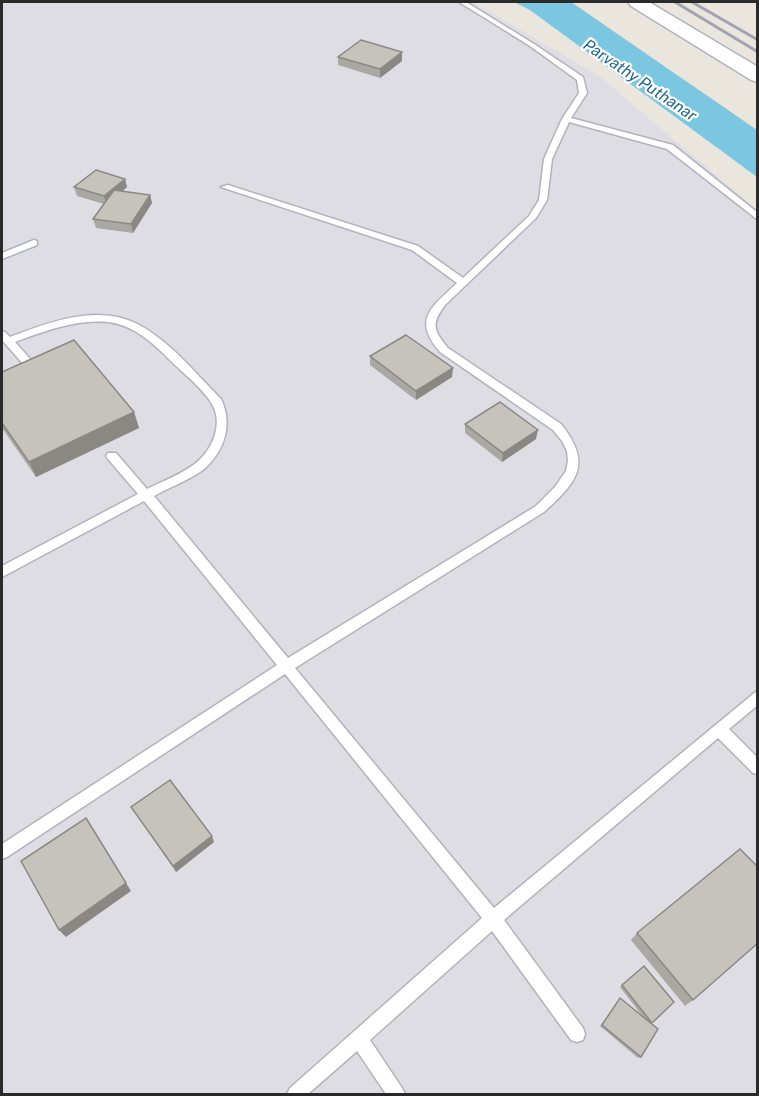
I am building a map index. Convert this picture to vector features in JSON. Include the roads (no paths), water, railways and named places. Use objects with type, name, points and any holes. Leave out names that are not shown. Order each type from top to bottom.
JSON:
[{"type":"main road","points":[[637,2],[758,76]]},
{"type":"lane","points":[[2,852],[285,667],[540,509],[562,489],[572,475],[574,455],[568,439],[556,427],[444,350],[431,336],[429,325],[433,314],[532,218],[543,201],[548,159],[566,119],[583,93],[580,79],[532,45],[462,2]]},
{"type":"lane","points":[[566,119],[670,147],[758,218]]},
{"type":"lane","points":[[225,187],[416,248],[463,283]]},
{"type":"lane","points":[[2,256],[34,243]]},
{"type":"lane","points":[[2,572],[200,466],[212,452],[221,435],[224,417],[217,402],[147,334],[125,322],[74,320],[5,337],[35,371]]},
{"type":"lane","points":[[112,456],[493,920],[577,1034]]},
{"type":"lane","points":[[296,1095],[493,920],[758,696]]},
{"type":"lane","points":[[719,729],[758,768]]},
{"type":"lane","points":[[359,1039],[396,1095]]},
{"type":"water","name":"Parvathy Puthanar","points":[[514,2],[571,2],[757,130],[757,177],[530,10]]},
{"type":"railway","points":[[675,2],[758,52]]},
{"type":"railway","points":[[692,2],[758,40]]}]
